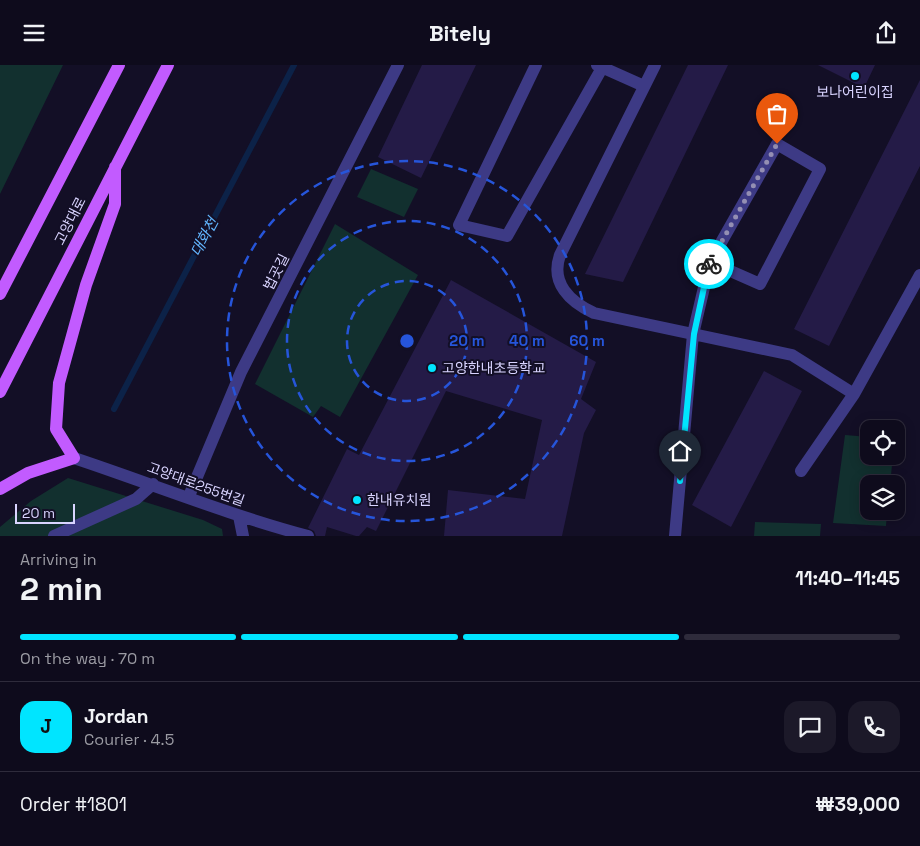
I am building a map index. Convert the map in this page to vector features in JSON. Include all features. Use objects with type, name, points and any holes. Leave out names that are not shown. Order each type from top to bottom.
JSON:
[{"type":"main road","name":"고양대로","points":[[0,294],[119,65]]},
{"type":"main road","name":"고양대로","points":[[0,391],[168,65]]},
{"type":"main road","points":[[0,489],[28,473],[74,458],[56,429],[59,383],[86,285],[115,204],[115,167]]},
{"type":"street","name":"법곳길","points":[[188,496],[241,372],[398,65]]},
{"type":"street","points":[[536,65],[459,225],[507,236],[600,66],[644,86]]},
{"type":"street","points":[[654,65],[560,255],[556,273],[558,281],[568,296],[582,308],[594,313],[630,323],[694,334],[792,355],[854,394]]},
{"type":"street","points":[[675,536],[694,334],[710,263],[777,144],[820,169],[760,284],[710,263]]},
{"type":"street","points":[[801,471],[854,394],[920,275]]},
{"type":"street","name":"고양대로255번길","points":[[74,458],[188,496],[239,516],[308,536]]},
{"type":"street","points":[[54,536],[136,499],[153,484]]},
{"type":"street","points":[[239,516],[243,536]]},
{"type":"green space","points":[[0,65],[63,65],[0,194]]},
{"type":"green space","points":[[371,169],[418,189],[404,217],[357,197]]},
{"type":"green space","points":[[335,224],[418,275],[340,417],[321,406],[313,417],[255,384]]},
{"type":"green space","points":[[845,435],[860,436],[860,465],[892,465],[891,475],[860,475],[860,520],[886,520],[886,526],[833,523]]},
{"type":"green space","points":[[68,478],[203,520],[222,529],[223,536],[0,536],[0,527],[31,501]]},
{"type":"green space","points":[[755,522],[821,524],[820,536],[754,536]]},
{"type":"building","points":[[422,65],[476,65],[421,178],[378,157]]},
{"type":"building","points":[[688,65],[728,65],[623,282],[585,274]]},
{"type":"building","name":"보나어린이집","points":[[818,65],[875,65],[864,88]]},
{"type":"building","points":[[920,80],[920,166],[829,346],[794,329]]},
{"type":"building","points":[[451,280],[596,362],[581,399],[596,410],[584,433],[562,536],[444,536],[448,490],[525,499],[542,420],[446,391],[376,531],[367,527],[359,536],[356,536],[327,527],[325,536],[316,536],[314,531],[308,528],[347,449],[359,455]]},
{"type":"building","points":[[764,371],[802,391],[731,527],[692,505]]},
{"type":"waterway","name":"대화천","points":[[114,409],[294,65]]},
{"type":"way so far","points":[[709,264],[777,144]]},
{"type":"place","name":"보나어린이집","points":[[855,76]]},
{"type":"place","name":"고양한내초등학교","points":[[432,368]]},
{"type":"place","name":"한내유치원","points":[[357,500]]},
{"type":"route","points":[[680,481],[694,334],[709,264]]}]
